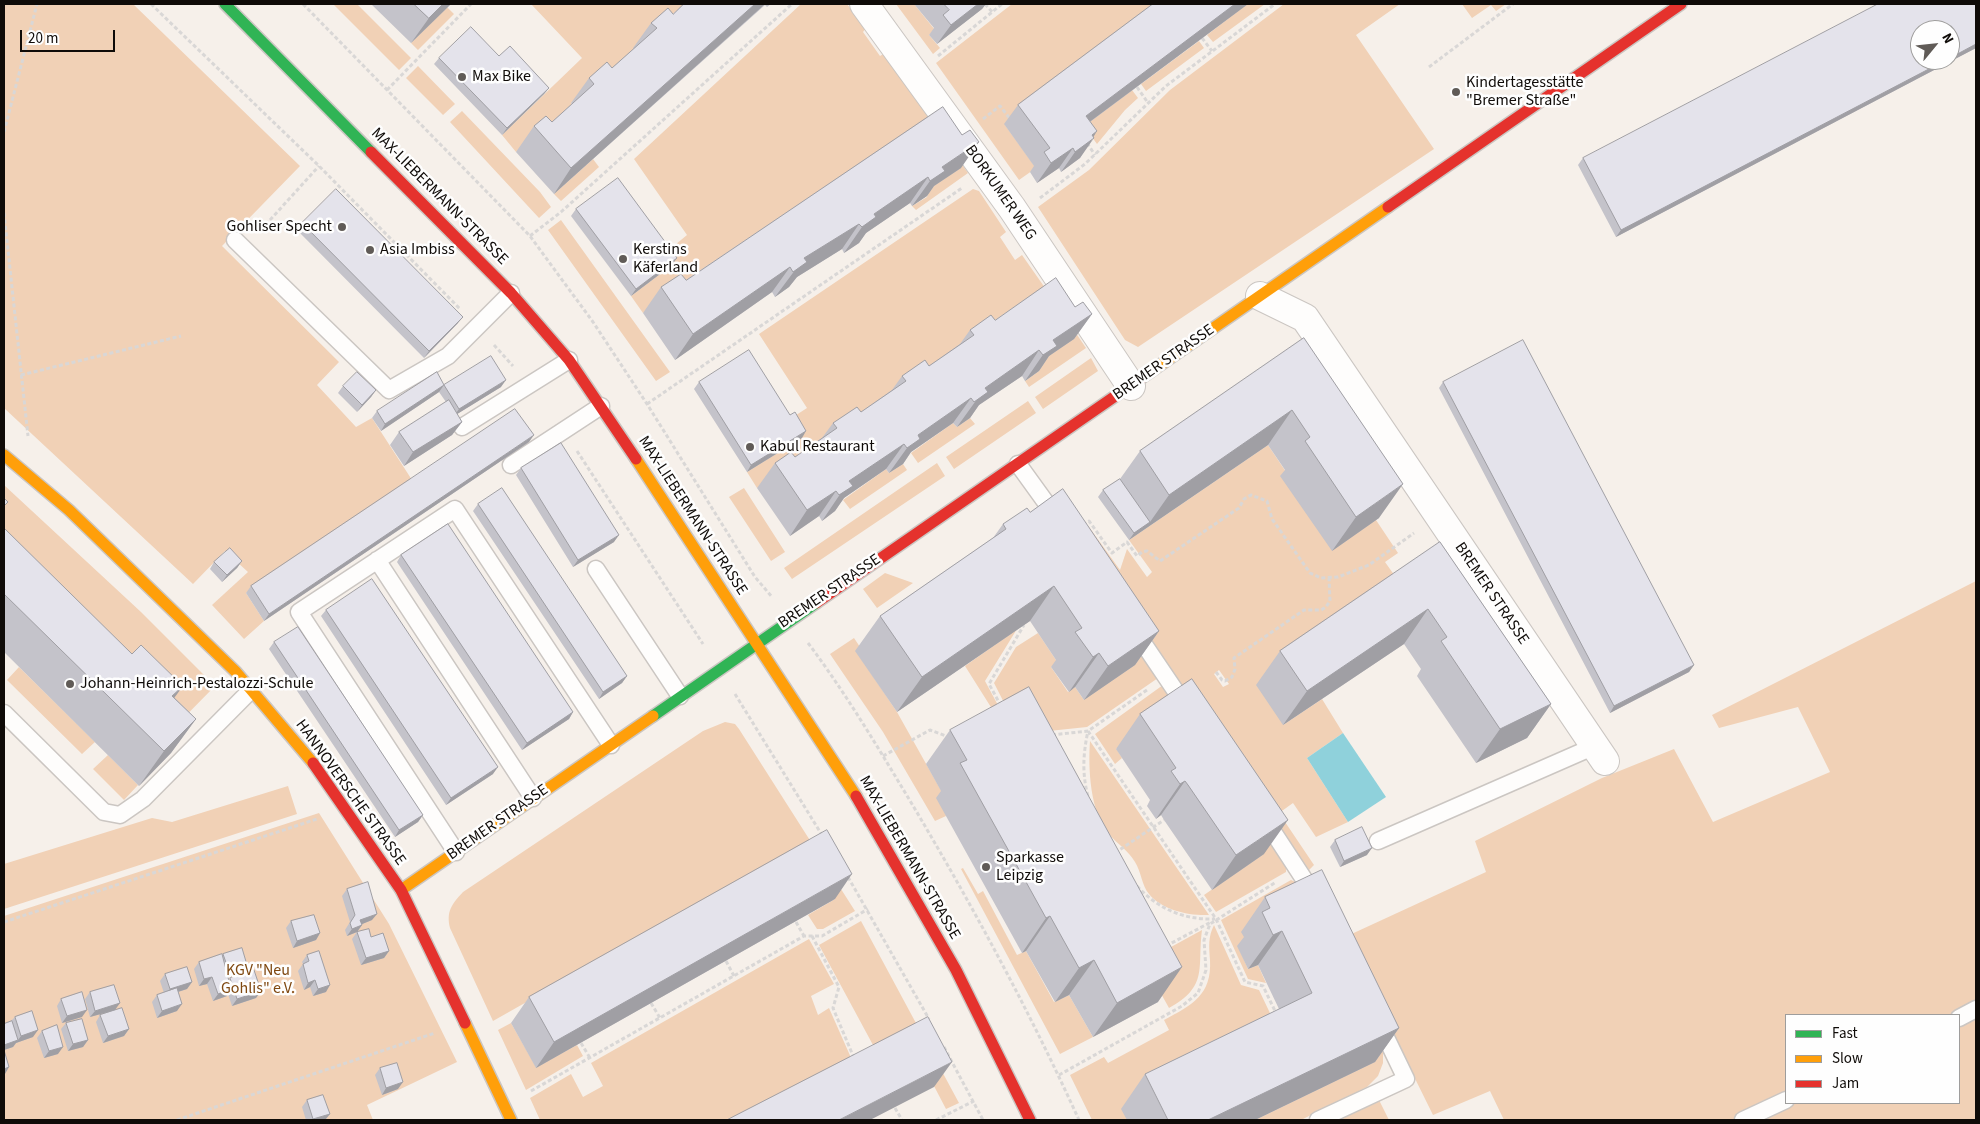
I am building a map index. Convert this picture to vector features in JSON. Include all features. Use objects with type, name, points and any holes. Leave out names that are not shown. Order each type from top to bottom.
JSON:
[{"type":"street","name":"MAX-LIEBERMANN-STRASSE","points":[[225,4],[511,293],[569,360],[601,406],[866,815],[956,970],[1030,1120]]},
{"type":"street","name":"BORKUMER WEG","points":[[864,4],[1012,208],[1131,386]]},
{"type":"street","name":"BREMER STRASSE","points":[[402,890],[720,670],[754,644],[1131,386],[1681,4]]},
{"type":"street","name":"BREMER STRASSE","points":[[1260,296],[1305,318],[1600,754]]},
{"type":"street","name":"HANNOVERSCHE STRASSE","points":[[4,455],[69,510],[236,672],[318,770],[402,890],[511,1120]]},
{"type":"lane","points":[[236,240],[389,390],[448,356],[511,293]]},
{"type":"lane","points":[[462,427],[569,360]]},
{"type":"lane","points":[[511,465],[601,406]]},
{"type":"lane","points":[[1018,464],[1071,526]]},
{"type":"lane","points":[[456,852],[299,612],[455,509],[611,744]]},
{"type":"lane","points":[[377,560],[533,798]]},
{"type":"lane","points":[[596,569],[680,696]]},
{"type":"lane","points":[[1128,621],[1195,718]]},
{"type":"lane","points":[[4,713],[104,812],[120,815],[143,799],[251,690]]},
{"type":"lane","points":[[1378,841],[1600,754]]},
{"type":"lane","points":[[1256,808],[1298,868],[1323,911]]},
{"type":"lane","points":[[1318,1120],[1406,1079],[1372,1008]]},
{"type":"lane","points":[[1960,1017],[1976,1009]]},
{"type":"lane","points":[[1743,1120],[1785,1100]]},
{"type":"path","points":[[4,132],[37,4]]},
{"type":"path","points":[[152,4],[319,166],[478,327],[530,386]]},
{"type":"path","points":[[387,90],[471,4]]},
{"type":"path","points":[[530,236],[561,212],[792,4]]},
{"type":"path","points":[[985,4],[993,13]]},
{"type":"path","points":[[914,71],[931,62],[1002,4]]},
{"type":"path","points":[[1039,198],[1095,155],[1166,86],[1275,4]]},
{"type":"path","points":[[1429,67],[1513,4]]},
{"type":"path","points":[[1202,38],[1212,51]]},
{"type":"path","points":[[1137,87],[1148,103]]},
{"type":"path","points":[[981,120],[1000,106],[1011,120]]},
{"type":"path","points":[[1084,139],[1095,155]]},
{"type":"path","points":[[270,220],[319,166]]},
{"type":"path","points":[[647,404],[967,185]]},
{"type":"path","points":[[4,213],[28,439]]},
{"type":"path","points":[[22,375],[181,336]]},
{"type":"path","points":[[564,432],[720,670],[827,843]]},
{"type":"path","points":[[1071,526],[1081,527],[1089,521],[1112,553],[1127,542],[1137,556],[1147,551],[1160,561],[1238,508],[1251,495],[1268,501],[1272,519],[1310,572],[1321,578],[1338,577],[1370,565],[1418,531]]},
{"type":"path","points":[[1216,672],[1222,680],[1232,677],[1235,669],[1234,658],[1304,610],[1321,610],[1326,607],[1330,601],[1329,578]]},
{"type":"path","points":[[1006,714],[989,684],[1024,625]]},
{"type":"path","points":[[819,657],[883,756],[951,869],[1058,1075],[1079,1120]]},
{"type":"path","points":[[1045,736],[1088,731],[1166,677]]},
{"type":"path","points":[[883,756],[930,730],[956,740]]},
{"type":"path","points":[[1088,731],[1083,755],[1085,784],[1090,801]]},
{"type":"path","points":[[1088,731],[1216,919],[1245,982],[1263,986],[1280,1021]]},
{"type":"path","points":[[4,922],[345,810]]},
{"type":"path","points":[[1113,854],[1164,820]]},
{"type":"path","points":[[1109,849],[1118,862]]},
{"type":"path","points":[[1164,947],[1216,919],[1298,868]]},
{"type":"path","points":[[848,876],[930,1022]]},
{"type":"path","points":[[1134,884],[1147,898],[1171,912],[1187,918],[1216,919]]},
{"type":"path","points":[[504,1106],[804,936],[822,936],[868,909]]},
{"type":"path","points":[[1058,1075],[1182,1006],[1198,994],[1206,970],[1204,940],[1210,924],[1216,919]]},
{"type":"path","points":[[796,922],[804,936]]},
{"type":"path","points":[[812,936],[839,987],[833,1008],[855,1062]]},
{"type":"path","points":[[726,961],[734,976]]},
{"type":"path","points":[[651,1003],[660,1018]]},
{"type":"path","points":[[177,1120],[464,1023]]},
{"type":"path","points":[[940,1040],[983,1120]]},
{"type":"path","points":[[581,1042],[590,1058]]},
{"type":"path","points":[[936,1120],[974,1101]]},
{"type":"path","points":[[895,1108],[902,1120]]},
{"type":"green space","points":[[4,4],[133,4],[300,166],[222,246],[339,362],[317,385],[356,427],[372,418],[412,480],[246,593],[264,621],[244,639],[212,605],[248,572],[225,551],[193,584],[4,408]]},
{"type":"green space","points":[[333,4],[357,4],[411,58],[399,70]]},
{"type":"green space","points":[[531,4],[694,4],[639,54],[571,103],[576,109],[516,152],[502,135],[582,58]]},
{"type":"green space","points":[[801,4],[847,4],[866,28],[863,32],[880,56],[885,53],[935,126],[643,313],[631,296],[672,265],[664,254],[687,235],[634,159]]},
{"type":"green space","points":[[896,4],[914,4],[935,30],[929,35],[940,48],[933,54]]},
{"type":"green space","points":[[1012,4],[1166,4],[1005,125],[1036,168],[1019,180],[936,63]]},
{"type":"green space","points":[[1247,4],[1265,4],[1213,42],[1207,35]]},
{"type":"green space","points":[[1284,4],[1400,4],[1356,35],[1434,149],[1138,347],[1125,340],[1038,207],[1089,170],[1170,90]]},
{"type":"green space","points":[[1462,4],[1506,4],[1496,11],[1491,5],[1472,18]]},
{"type":"green space","points":[[447,7],[454,14],[418,50],[411,43]]},
{"type":"green space","points":[[1199,41],[1204,48],[1146,91],[1141,84]]},
{"type":"green space","points":[[418,66],[455,104],[443,115],[406,78]]},
{"type":"green space","points":[[1132,90],[1138,98],[1125,110],[1097,144],[1084,126]]},
{"type":"green space","points":[[462,111],[540,192],[551,207],[539,218],[450,122]]},
{"type":"green space","points":[[942,136],[968,173],[916,210],[912,206],[927,197]]},
{"type":"green space","points":[[593,159],[599,167],[561,201],[554,194]]},
{"type":"green space","points":[[973,189],[979,191],[1006,232],[1000,237],[1015,260],[1022,255],[1050,295],[757,488],[747,472],[801,438],[790,419],[807,408],[759,334]]},
{"type":"green space","points":[[561,220],[670,372],[656,381],[548,230]]},
{"type":"green space","points":[[1061,311],[1086,348],[1029,387],[1025,381],[1039,371]]},
{"type":"green space","points":[[1091,358],[1098,371],[1043,409],[1035,397]]},
{"type":"green space","points":[[1028,401],[1036,413],[954,469],[946,457]]},
{"type":"green space","points":[[970,418],[975,424],[918,463],[911,453],[953,423],[957,427]]},
{"type":"green space","points":[[1268,445],[1286,472],[1376,520],[1398,553],[1385,562],[1402,586],[1283,725],[1322,699],[1343,733],[1307,758],[1348,822],[1316,837],[1293,803],[1279,813],[1314,865],[1309,870],[1057,503],[1081,532],[1089,527],[1120,570],[1127,549],[1147,577],[1152,572],[1129,540]],"holes":[[[1219,670],[1229,684],[1223,687],[1214,674]]]},
{"type":"green space","points":[[937,463],[945,476],[792,579],[784,568]]},
{"type":"green space","points":[[903,464],[907,470],[850,509],[843,500],[886,469],[889,473]]},
{"type":"green space","points":[[4,485],[141,612],[215,686],[160,742],[4,586]]},
{"type":"green space","points":[[744,488],[785,552],[771,561],[729,497]]},
{"type":"green space","points":[[1080,564],[1158,678],[1087,727],[1020,734],[994,683],[1016,647],[1038,633],[1058,663],[1051,667],[1068,692],[1075,687],[1084,700]]},
{"type":"green space","points":[[885,573],[913,583],[877,608],[863,589]]},
{"type":"green space","points":[[1976,581],[1976,1120],[1504,1120],[1490,1091],[1433,1115],[1345,937],[1486,872],[1475,841],[1602,778],[1674,749],[1713,822],[1830,772],[1798,707],[1719,728],[1712,715]]},
{"type":"green space","points":[[1017,629],[985,681],[1000,709],[994,712],[965,666]]},
{"type":"green space","points":[[854,638],[860,647],[856,651],[897,712],[943,794],[946,816],[935,821],[883,732],[830,654]]},
{"type":"green space","points":[[19,667],[95,742],[82,754],[7,680]]},
{"type":"green space","points":[[1163,685],[1242,800],[1116,748],[1122,758],[1115,764],[1095,734]]},
{"type":"green space","points":[[725,722],[735,724],[739,729],[855,911],[823,929],[817,929],[808,915],[835,899],[808,852],[788,854],[493,1021],[450,928],[449,912],[456,900],[463,892],[703,731]]},
{"type":"green space","points":[[1090,741],[1209,915],[1176,911],[1154,900],[1149,894],[1135,862],[1109,834],[1098,814],[1090,777]]},
{"type":"green space","points":[[108,755],[138,785],[124,800],[93,769]]},
{"type":"green space","points":[[288,786],[297,814],[4,909],[4,864],[152,818],[172,822]]},
{"type":"green space","name":"KGV \"Neu Gohlis\" e.V.","points":[[319,813],[389,924],[457,1062],[367,1105],[373,1120],[4,1120],[4,916]]},
{"type":"green space","points":[[1258,821],[1286,861],[1286,872],[1216,912],[1204,895],[1263,854]]},
{"type":"green space","points":[[963,868],[978,894],[983,891],[1017,955],[1026,951],[1054,1002],[1069,995],[1093,1037],[1060,1054],[961,869]]},
{"type":"green space","points":[[1291,880],[1302,885],[1246,942],[1238,946],[1248,969],[1258,965],[1266,983],[1248,979],[1221,920]]},
{"type":"green space","points":[[861,921],[959,1103],[946,1109],[911,1042],[880,1058],[819,945]]},
{"type":"green space","points":[[1214,925],[1241,985],[1259,990],[1279,1032],[1164,1073],[1139,1085],[1127,1120],[1092,1120],[1070,1075],[1104,1057],[1108,1063],[1169,1030],[1164,1020],[1198,998],[1208,982],[1210,972],[1209,946]]},
{"type":"green space","points":[[1202,930],[1199,975],[1196,984],[1182,1000],[1169,1008],[1150,974],[1151,958]]},
{"type":"green space","points":[[809,939],[834,984],[811,996],[818,1015],[829,1008],[852,1060],[737,1120],[540,1120],[530,1098],[571,1074],[583,1097],[603,1086],[591,1063]]},
{"type":"green space","points":[[511,1023],[536,1067],[577,1045],[583,1056],[526,1090],[498,1030]]},
{"type":"green space","points":[[1383,1050],[1383,1063],[1378,1076],[1367,1087],[1301,1120],[1255,1120],[1374,1062]]},
{"type":"green space","points":[[1379,1100],[1389,1120],[1338,1120]]},
{"type":"water","points":[[1343,733],[1386,797],[1348,822],[1307,758]]},
{"type":"building","points":[[414,4],[443,4],[429,18]]},
{"type":"building","points":[[684,4],[755,4],[571,168],[534,126],[546,116],[552,122],[594,84],[589,78],[607,62],[612,68],[657,28],[651,23],[668,8],[673,14]]},
{"type":"building","points":[[944,4],[978,4],[951,25],[943,15],[949,10]]},
{"type":"building","points":[[1153,4],[1235,4],[1086,116],[1097,131],[1092,135],[1094,138],[1075,152],[1073,148],[1051,163],[1044,152],[1050,148],[1018,105]]},
{"type":"building","points":[[1878,4],[1976,4],[1976,44],[1960,53],[1960,20],[1910,20],[1910,70],[1927,70],[1621,230],[1583,158]]},
{"type":"building","points":[[471,27],[499,56],[510,46],[549,88],[507,128],[439,58]]},
{"type":"building","points":[[943,107],[962,135],[970,130],[979,142],[942,167],[945,171],[930,181],[928,177],[874,214],[876,217],[862,227],[859,224],[804,258],[807,262],[793,272],[790,267],[693,334],[661,287],[681,274],[686,280]]},
{"type":"building","points":[[618,178],[677,258],[636,289],[576,209]]},
{"type":"building","points":[[336,189],[463,317],[429,351],[302,223]]},
{"type":"building","points":[[1056,278],[1075,307],[1083,302],[1092,314],[1053,340],[1057,346],[1043,355],[1039,350],[985,388],[988,392],[974,402],[971,398],[918,435],[920,439],[907,448],[904,444],[849,481],[853,486],[839,495],[836,491],[807,510],[775,463],[791,452],[795,457],[837,428],[833,423],[857,407],[861,412],[906,381],[902,376],[925,360],[929,366],[974,335],[970,330],[991,315],[995,320]]},
{"type":"building","points":[[1304,338],[1403,484],[1356,517],[1305,441],[1310,437],[1292,410],[1169,495],[1140,451]]},
{"type":"building","points":[[1523,340],[1694,665],[1614,706],[1443,382]]},
{"type":"building","points":[[749,350],[790,415],[795,412],[806,431],[751,465],[699,382]]},
{"type":"building","points":[[491,356],[506,380],[459,409],[444,385]]},
{"type":"building","points":[[357,372],[376,390],[362,405],[343,386]]},
{"type":"building","points":[[437,372],[444,385],[385,424],[377,411]]},
{"type":"building","points":[[449,400],[462,422],[413,452],[399,432]]},
{"type":"building","points":[[515,409],[534,435],[269,614],[251,586]]},
{"type":"building","points":[[561,443],[619,535],[578,560],[521,468]]},
{"type":"building","points":[[1120,479],[1150,522],[1134,533],[1103,490]]},
{"type":"building","points":[[502,488],[627,676],[603,692],[478,504]]},
{"type":"building","points":[[1063,489],[1159,631],[1108,666],[1099,653],[1093,657],[1075,632],[1082,628],[1054,586],[922,677],[880,616],[1006,529],[1003,524],[1027,508],[1030,512]]},
{"type":"building","points":[[4,498],[8,502],[4,506]]},
{"type":"building","points":[[448,524],[573,712],[527,743],[401,555]]},
{"type":"building","points":[[4,528],[132,654],[141,645],[183,686],[172,696],[196,719],[164,751],[4,594]]},
{"type":"building","points":[[1440,542],[1551,704],[1500,729],[1441,641],[1447,637],[1428,609],[1307,691],[1280,651]]},
{"type":"building","points":[[230,548],[242,561],[227,575],[214,562]]},
{"type":"building","points":[[372,579],[498,767],[451,798],[326,610]]},
{"type":"building","points":[[298,627],[423,815],[399,830],[274,642]]},
{"type":"building","points":[[1192,679],[1288,820],[1236,855],[1185,781],[1180,784],[1171,771],[1176,768],[1140,714]]},
{"type":"building","points":[[1029,687],[1182,967],[1117,1003],[1094,960],[1079,968],[1050,916],[1046,918],[960,763],[967,760],[950,730]]},
{"type":"building","points":[[1362,827],[1372,848],[1344,861],[1335,840]]},
{"type":"building","points":[[827,830],[852,874],[554,1042],[529,997]]},
{"type":"building","points":[[1322,870],[1399,1028],[1208,1120],[1168,1120],[1145,1074],[1312,993],[1282,931],[1273,935],[1262,912],[1270,908],[1265,897]]},
{"type":"building","points":[[368,882],[377,914],[360,920],[362,925],[352,929],[350,923],[355,915],[347,889]]},
{"type":"building","points":[[314,915],[320,933],[297,941],[291,921]]},
{"type":"building","points":[[369,929],[371,937],[383,933],[389,951],[366,958],[357,932]]},
{"type":"building","points":[[242,948],[247,965],[229,971],[223,954]]},
{"type":"building","points":[[319,951],[330,985],[318,989],[315,980],[308,983],[303,964],[309,961],[307,955]]},
{"type":"building","points":[[222,954],[231,989],[218,994],[212,977],[204,979],[199,962]]},
{"type":"building","points":[[187,967],[192,982],[170,989],[165,974]]},
{"type":"building","points":[[254,970],[261,991],[237,999],[230,978]]},
{"type":"building","points":[[114,985],[120,1003],[95,1011],[90,992]]},
{"type":"building","points":[[177,988],[182,1004],[162,1011],[157,995]]},
{"type":"building","points":[[82,992],[87,1010],[67,1016],[61,999]]},
{"type":"building","points":[[122,1008],[129,1029],[108,1036],[100,1015]]},
{"type":"building","points":[[32,1011],[38,1030],[21,1036],[15,1017]]},
{"type":"building","points":[[928,1017],[952,1062],[839,1120],[727,1120]]},
{"type":"building","points":[[82,1019],[88,1040],[73,1044],[66,1023]]},
{"type":"building","points":[[12,1021],[18,1040],[4,1045],[4,1024]]},
{"type":"building","points":[[57,1025],[63,1047],[49,1051],[42,1031]]},
{"type":"building","points":[[4,1050],[9,1067],[4,1069]]},
{"type":"building","points":[[397,1063],[403,1082],[386,1088],[380,1068]]},
{"type":"building","points":[[323,1095],[330,1114],[313,1119],[307,1100]]},
{"type":"traffic: fast","points":[[225,4],[371,152]]},
{"type":"traffic: fast","points":[[653,716],[816,603]]},
{"type":"traffic: slow","points":[[1150,372],[1388,207]]},
{"type":"traffic: slow","points":[[4,455],[69,510],[236,672],[313,763]]},
{"type":"traffic: slow","points":[[636,459],[856,796]]},
{"type":"traffic: slow","points":[[401,890],[653,716]]},
{"type":"traffic: slow","points":[[465,1023],[511,1120]]},
{"type":"traffic: jam","points":[[1388,207],[1681,4]]},
{"type":"traffic: jam","points":[[371,152],[511,293],[569,360],[636,459]]},
{"type":"traffic: jam","points":[[816,603],[1150,372]]},
{"type":"traffic: jam","points":[[313,763],[401,890],[465,1023]]},
{"type":"traffic: jam","points":[[856,796],[956,970],[1030,1120]]},
{"type":"place","name":"Max Bike","points":[[462,77]]},
{"type":"place","name":"Kindertagesstätte \"Bremer Straße\"","points":[[1456,92]]},
{"type":"place","name":"Gohliser Specht","points":[[342,227]]},
{"type":"place","name":"Asia Imbiss","points":[[370,250]]},
{"type":"place","name":"Kerstins Käferland","points":[[623,259]]},
{"type":"place","name":"Kabul Restaurant","points":[[750,447]]},
{"type":"place","name":"Johann-Heinrich-Pestalozzi-Schule","points":[[70,684]]},
{"type":"place","name":"Sparkasse Leipzig","points":[[986,867]]}]
